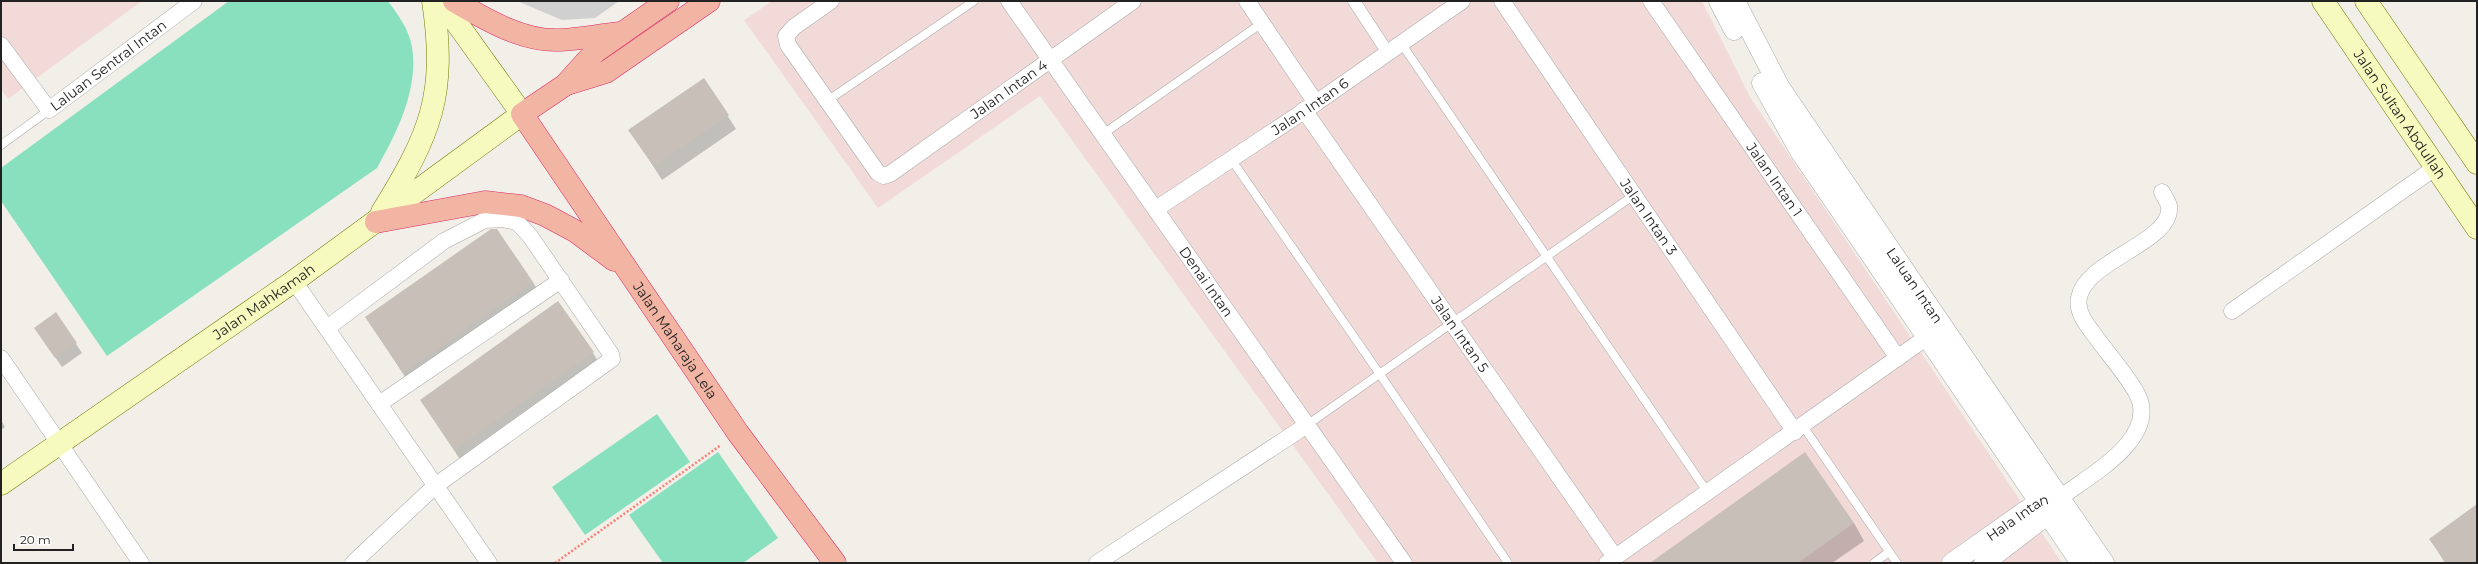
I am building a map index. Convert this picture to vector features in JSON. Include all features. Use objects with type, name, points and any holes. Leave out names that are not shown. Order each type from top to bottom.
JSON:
[{"type":"highway","points":[[454,1],[502,26],[526,35],[558,40],[623,32]]},
{"type":"highway","points":[[522,114],[565,84],[595,52],[668,1]]},
{"type":"highway","points":[[565,84],[606,72],[709,1]]},
{"type":"highway","name":"Jalan Maharaja Lela","points":[[522,114],[738,433],[835,563]]},
{"type":"highway","points":[[376,222],[485,202],[521,206],[545,215],[575,231],[626,269]]},
{"type":"main road","points":[[376,222],[409,168],[425,135],[434,105],[438,75],[438,35],[433,1]]},
{"type":"main road","points":[[441,1],[522,114]]},
{"type":"main road","name":"Jalan Sultan Abdullah","points":[[2323,1],[2477,228]]},
{"type":"main road","points":[[2366,1],[2477,163]]},
{"type":"main road","name":"Jalan Mahkamah","points":[[1,484],[294,281],[522,114]]},
{"type":"street","name":"Laluan Sentral Intan","points":[[1,45],[49,110],[194,1]]},
{"type":"street","points":[[827,101],[788,45],[786,36],[794,27],[831,1]]},
{"type":"street","name":"Denai Intan","points":[[1009,1],[1404,563]]},
{"type":"street","name":"Jalan Intan 4","points":[[827,101],[878,173],[884,176],[890,174],[1133,1]]},
{"type":"street","name":"Jalan Intan 5","points":[[1247,1],[1262,23],[1310,107],[1451,322],[1611,560]]},
{"type":"street","points":[[1354,1],[1388,53]]},
{"type":"street","name":"Jalan Intan 3","points":[[1502,1],[1634,195],[1799,429]]},
{"type":"street","name":"Jalan Intan 1","points":[[1651,1],[1898,358]]},
{"type":"street","name":"Laluan Intan","points":[[1719,1],[1753,68],[1800,151],[1935,332],[2061,497],[2104,563]]},
{"type":"street","name":"Laluan Intan","points":[[1735,1],[1780,88],[2080,563]]},
{"type":"street","name":"Jalan Intan 6","points":[[1156,209],[1310,107],[1388,53],[1457,2]]},
{"type":"street","points":[[2232,311],[2436,167]]},
{"type":"street","points":[[2061,497],[2113,459],[2131,442],[2139,427],[2142,410],[2137,393],[2088,326],[2080,312],[2078,298],[2085,285],[2102,269],[2158,230],[2166,222],[2169,206],[2162,192]]},
{"type":"street","points":[[327,328],[444,241],[485,220],[502,219],[517,222],[530,236],[561,280],[612,359],[436,486],[353,563]]},
{"type":"street","points":[[380,404],[561,280]]},
{"type":"street","points":[[294,281],[489,563]]},
{"type":"street","points":[[1611,560],[1935,332]]},
{"type":"street","points":[[1,358],[141,563]]},
{"type":"street","points":[[1097,563],[1307,424]]},
{"type":"street","name":"Hala Intan","points":[[1952,563],[2061,497]]},
{"type":"street","name":"Hala Intan","points":[[1984,563],[2044,507]]},
{"type":"lane","points":[[827,101],[974,1]]},
{"type":"lane","points":[[1102,134],[1262,23]]},
{"type":"lane","points":[[1401,43],[1708,493]]},
{"type":"lane","points":[[1,145],[49,110]]},
{"type":"lane","points":[[1231,159],[1380,373],[1508,563]]},
{"type":"lane","points":[[1307,424],[1634,195]]},
{"type":"lane","points":[[1799,429],[1897,563]]},
{"type":"lane","points":[[1874,563],[1890,552]]},
{"type":"path","points":[[555,563],[738,433]]},
{"type":"shaded area","points":[[1,1],[142,1],[8,99],[1,89]]},
{"type":"shaded area","points":[[517,1],[619,1],[595,18],[562,20]]},
{"type":"shaded area","points":[[772,1],[1702,1],[1750,97],[2062,563],[1378,563],[1040,96],[878,208],[744,20]]},
{"type":"green space","points":[[229,1],[388,1],[406,28],[411,40],[413,63],[412,78],[405,110],[392,140],[377,168],[107,356],[1,201],[1,168]]},
{"type":"green space","points":[[657,414],[690,462],[585,535],[552,487]]},
{"type":"green space","points":[[718,452],[778,538],[743,563],[663,563],[629,515]]},
{"type":"building","points":[[704,78],[729,115],[654,167],[628,130]]},
{"type":"building","points":[[491,229],[497,229],[533,282],[403,373],[365,317]]},
{"type":"building","points":[[558,301],[594,352],[454,450],[420,400]]},
{"type":"building","points":[[56,312],[77,343],[55,358],[34,328]]},
{"type":"building","points":[[1805,452],[1854,523],[1798,563],[1650,563]]},
{"type":"building","points":[[2477,504],[2477,563],[2446,563],[2429,539]]}]
